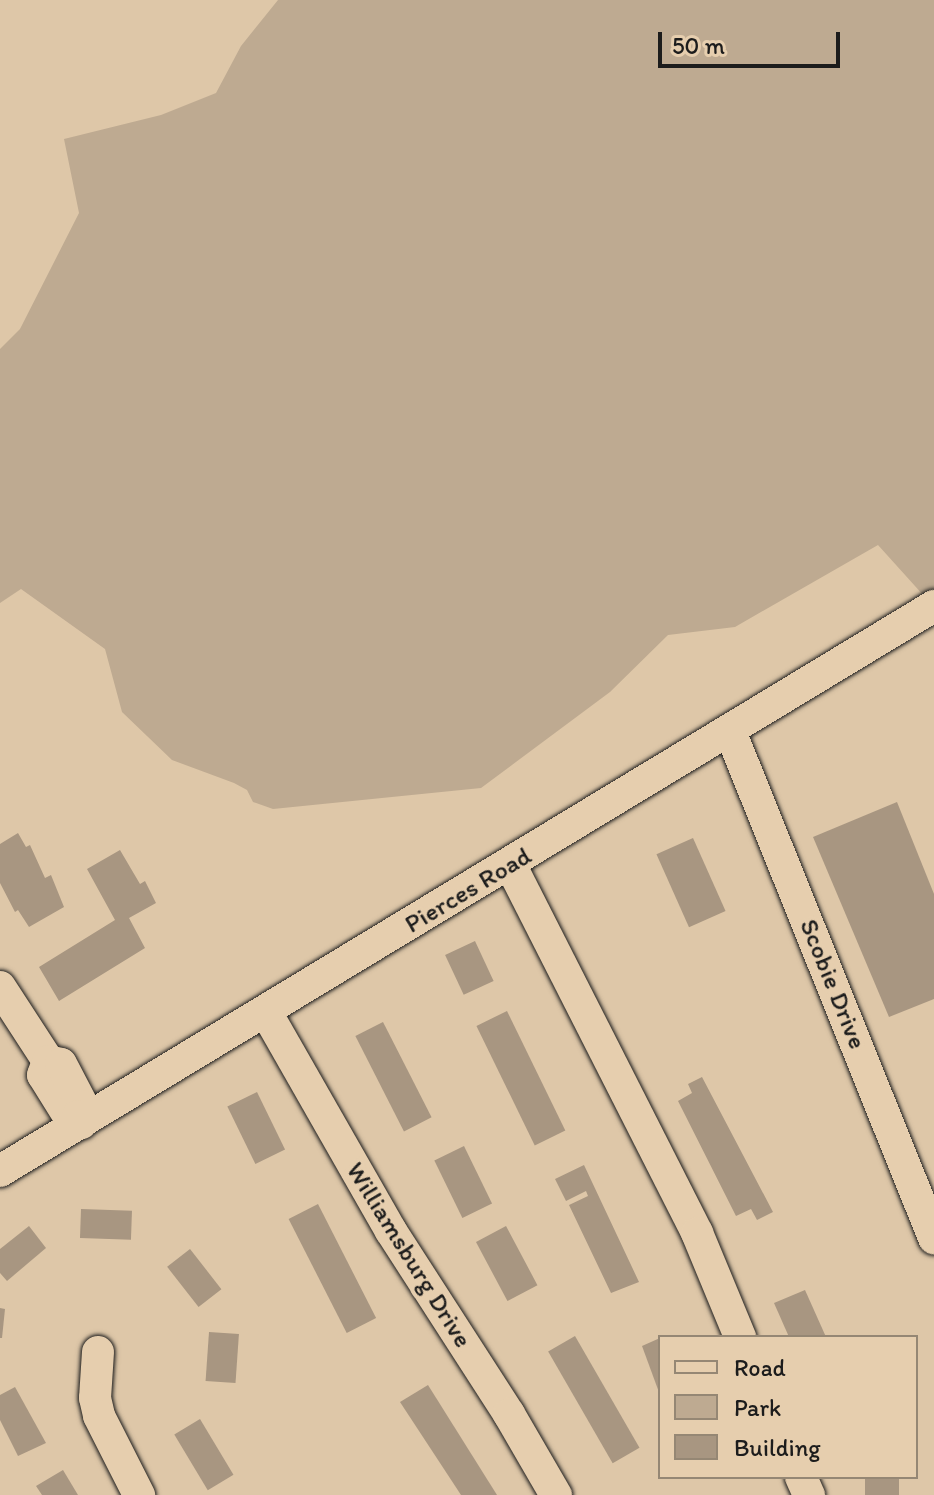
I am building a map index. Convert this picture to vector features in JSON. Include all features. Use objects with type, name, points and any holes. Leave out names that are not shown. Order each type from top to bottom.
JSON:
[{"type":"street","name":"Pierces Road","points":[[0,1171],[80,1119],[266,1012],[934,606]]},
{"type":"street","name":"Scobie Drive","points":[[730,731],[934,1238]]},
{"type":"street","points":[[510,864],[697,1233],[739,1335]]},
{"type":"street","points":[[0,987],[48,1061],[61,1064],[83,1106],[80,1119]]},
{"type":"street","name":"Williamsburg Drive","points":[[266,1012],[391,1231],[509,1414],[556,1495]]},
{"type":"street","points":[[98,1352],[95,1398],[99,1416],[139,1495]]},
{"type":"green space","points":[[278,0],[934,0],[934,590],[924,596],[878,545],[735,627],[668,635],[610,692],[481,788],[273,809],[253,802],[247,790],[234,783],[172,760],[122,712],[105,649],[21,589],[0,603],[0,349],[20,329],[79,213],[64,139],[161,115],[216,93],[241,46]]},
{"type":"building","points":[[897,802],[934,894],[934,999],[889,1017],[813,837]]},
{"type":"building","points":[[18,833],[26,847],[30,845],[45,878],[51,875],[64,907],[29,927],[18,910],[15,912],[0,883],[0,844]]},
{"type":"building","points":[[693,838],[726,911],[689,927],[656,854]]},
{"type":"building","points":[[120,850],[140,884],[145,881],[156,903],[129,918],[145,948],[59,1001],[39,967],[115,920],[87,869]]},
{"type":"building","points":[[475,941],[494,981],[464,995],[445,955]]},
{"type":"building","points":[[507,1011],[565,1131],[535,1145],[476,1026]]},
{"type":"building","points":[[383,1022],[432,1117],[404,1131],[355,1036]]},
{"type":"building","points":[[702,1077],[773,1212],[757,1220],[751,1209],[736,1216],[678,1101],[692,1093],[688,1084]]},
{"type":"building","points":[[257,1092],[285,1150],[255,1164],[227,1106]]},
{"type":"building","points":[[464,1146],[492,1204],[462,1218],[434,1160]]},
{"type":"building","points":[[584,1165],[639,1282],[611,1293],[569,1205],[588,1196],[586,1191],[566,1201],[555,1179]]},
{"type":"building","points":[[318,1204],[376,1318],[347,1333],[289,1219]]},
{"type":"building","points":[[81,1209],[132,1211],[131,1240],[80,1238]]},
{"type":"building","points":[[29,1226],[46,1248],[7,1281],[0,1273],[0,1249]]},
{"type":"building","points":[[506,1226],[537,1285],[507,1301],[476,1242]]},
{"type":"building","points":[[190,1249],[221,1289],[199,1307],[167,1267]]},
{"type":"building","points":[[805,1290],[825,1335],[788,1335],[774,1303]]},
{"type":"building","points":[[0,1308],[5,1309],[2,1338],[0,1338]]},
{"type":"building","points":[[209,1332],[239,1334],[236,1383],[206,1381]]},
{"type":"building","points":[[575,1336],[640,1448],[613,1463],[548,1352]]},
{"type":"building","points":[[658,1339],[658,1390],[642,1346]]},
{"type":"building","points":[[428,1385],[497,1495],[461,1495],[400,1402]]},
{"type":"building","points":[[15,1387],[46,1443],[18,1456],[0,1420],[0,1395]]},
{"type":"building","points":[[200,1419],[233,1475],[208,1490],[174,1434]]},
{"type":"building","points":[[63,1470],[78,1495],[42,1495],[36,1486]]},
{"type":"building","points":[[865,1479],[899,1479],[899,1495],[865,1495]]}]
